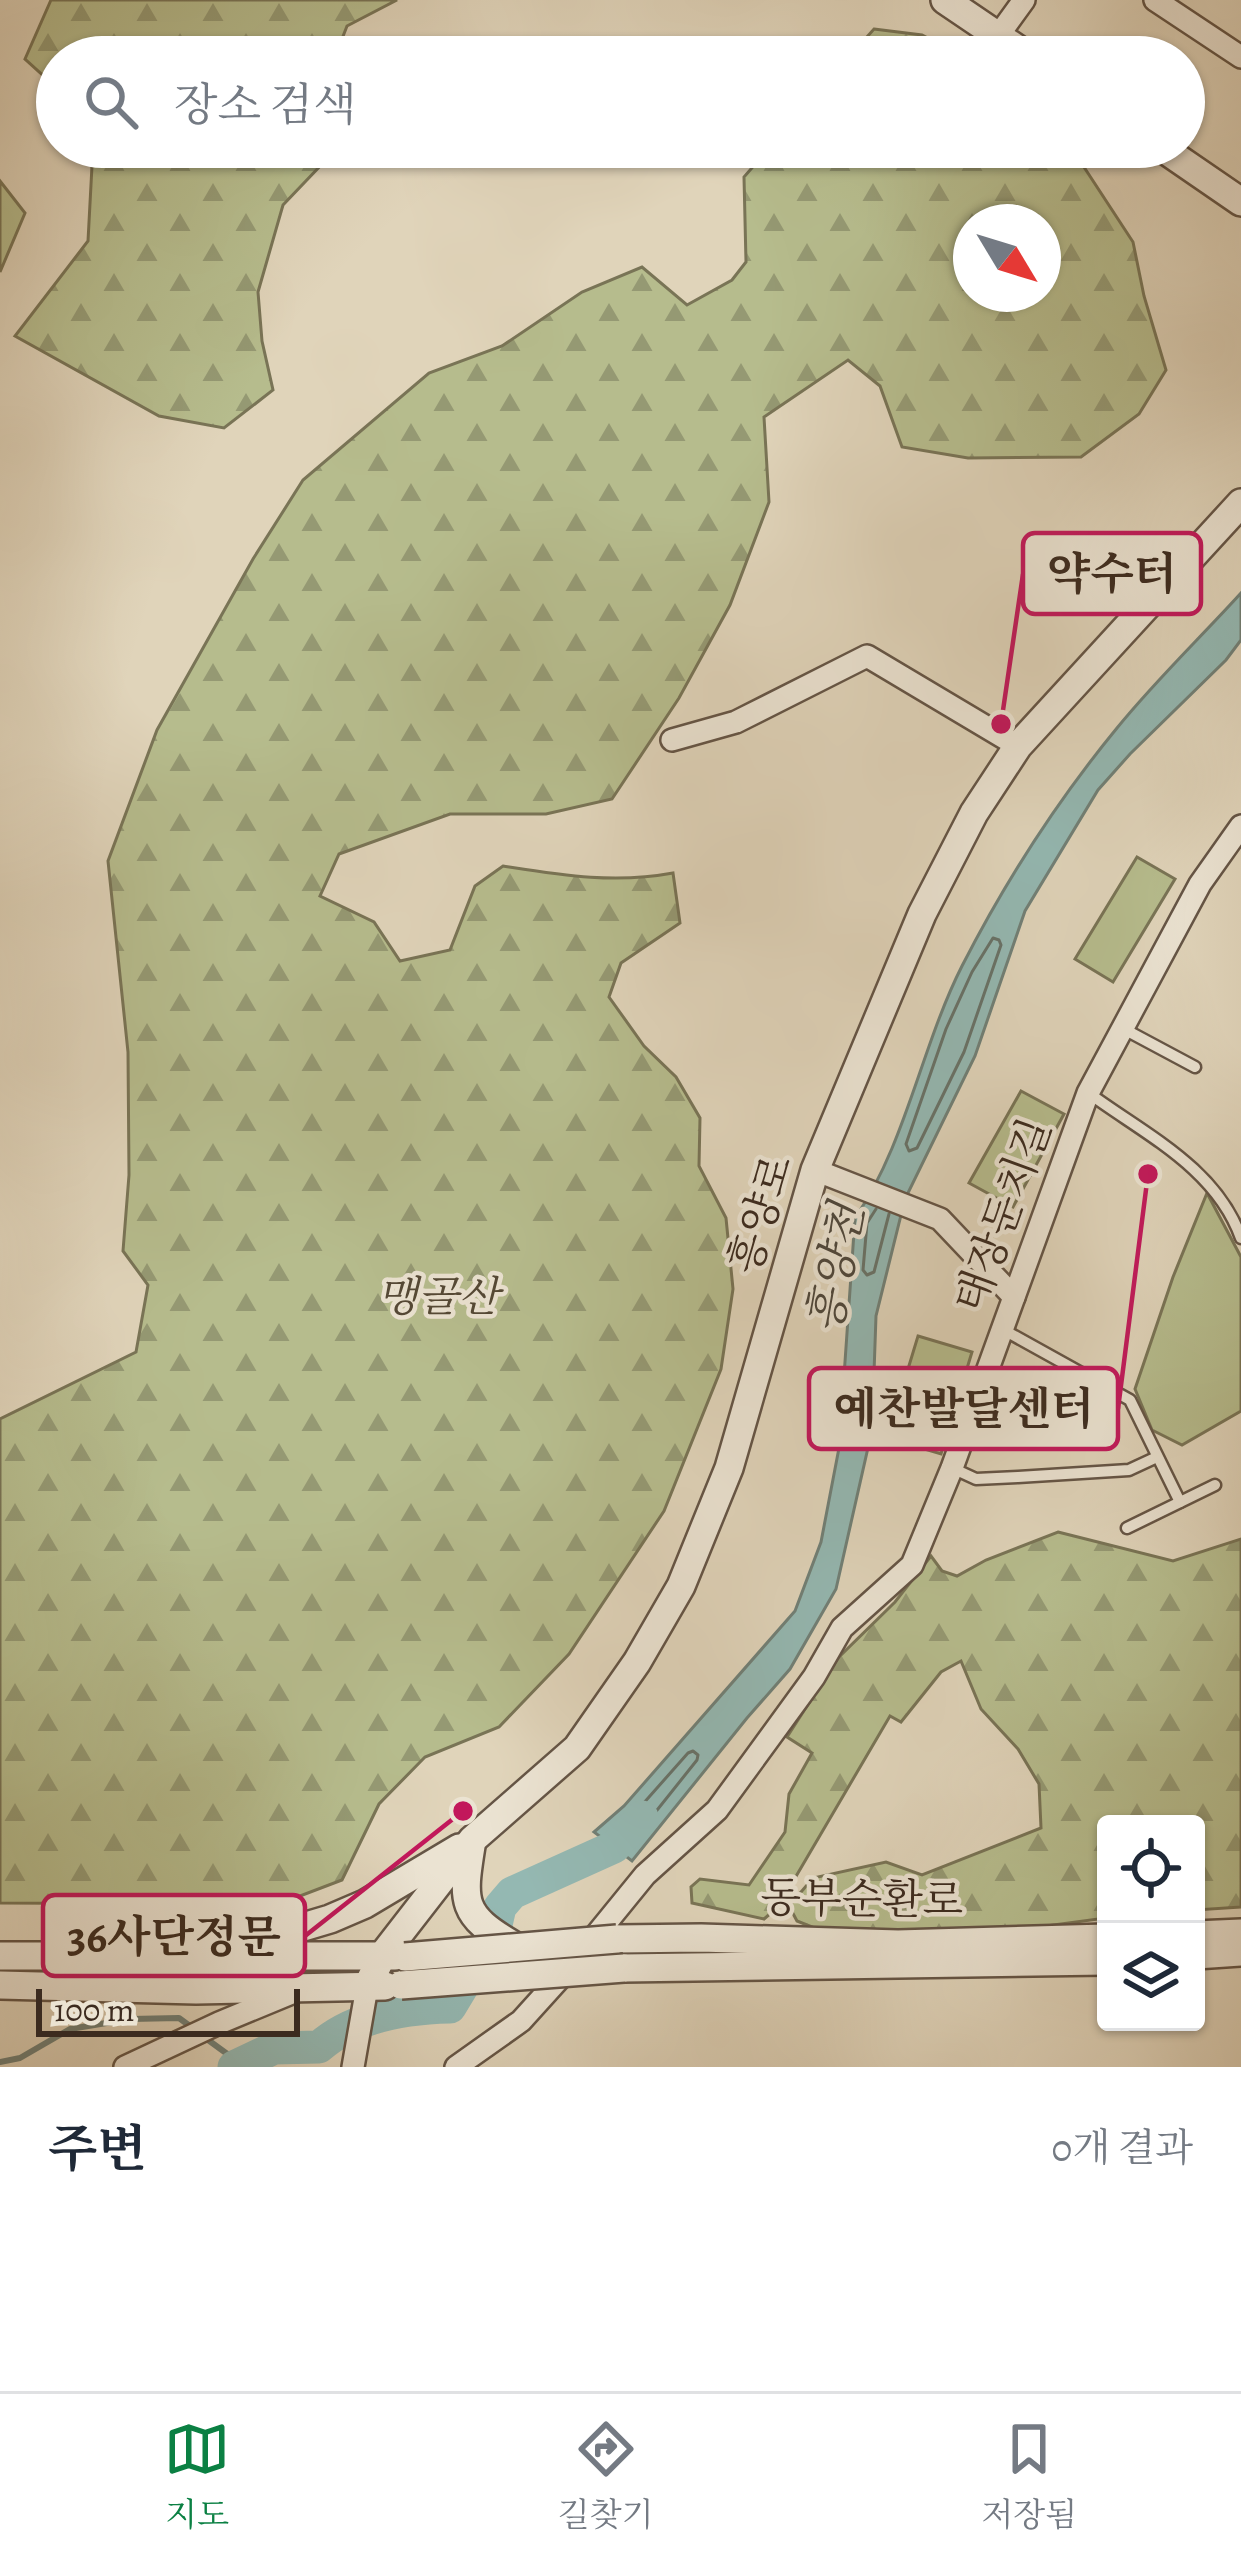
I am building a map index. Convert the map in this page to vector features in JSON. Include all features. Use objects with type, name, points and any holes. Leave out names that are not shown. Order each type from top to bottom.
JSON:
[{"type":"street","points":[[945,0],[998,36],[1024,0]]},
{"type":"street","points":[[1155,0],[1240,53]]},
{"type":"street","points":[[1192,168],[1241,202]]},
{"type":"street","name":"흥양로","points":[[396,1966],[472,1840],[578,1748],[638,1662],[681,1586],[728,1468],[922,914],[974,813],[1018,746],[1241,502]]},
{"type":"street","points":[[673,740],[736,722],[867,656],[1018,746]]},
{"type":"street","name":"태장둔치길","points":[[456,2067],[521,2021],[645,1875],[717,1810],[814,1677],[842,1628],[912,1565],[1088,1093],[1199,884],[1241,826]]},
{"type":"street","points":[[827,1175],[940,1220],[1014,1297]]},
{"type":"street","points":[[472,1840],[464,1886],[468,1904],[475,1918],[513,1946]]},
{"type":"street","points":[[208,1957],[365,1904],[472,1840]]},
{"type":"street","points":[[1205,1935],[1241,1933]]},
{"type":"street","name":"동부순환로","points":[[396,1966],[513,1946],[617,1939],[898,1944],[1097,1938]]},
{"type":"street","points":[[1205,1954],[1241,1952]]},
{"type":"street","points":[[0,1956],[208,1957],[396,1966]]},
{"type":"street","name":"동부순환로","points":[[396,1966],[624,1968],[1097,1960]]},
{"type":"street","points":[[352,2067],[365,1997],[396,1966]]},
{"type":"street","points":[[0,1985],[305,1988],[365,1997]]},
{"type":"street","points":[[127,2066],[305,1988]]},
{"type":"street","points":[[196,1990],[222,2004],[219,2023]]},
{"type":"lane","points":[[1122,1028],[1195,1067]]},
{"type":"lane","name":"태장둔치길","points":[[1088,1093],[1176,1152],[1215,1189],[1241,1238]]},
{"type":"lane","points":[[1002,1329],[1130,1400],[1180,1502]]},
{"type":"lane","points":[[952,1468],[976,1478],[1018,1478],[1129,1470],[1157,1456]]},
{"type":"lane","points":[[1127,1528],[1215,1485]]},
{"type":"green space","points":[[51,0],[397,0],[347,26],[343,36],[36,36],[36,69],[25,59]]},
{"type":"green space","points":[[874,29],[924,36],[868,36]]},
{"type":"green space","points":[[92,168],[318,168],[283,205],[258,292],[273,390],[224,428],[159,416],[15,336],[88,241]]},
{"type":"green space","name":"맹골산","points":[[752,168],[1085,168],[1133,242],[1166,370],[1139,414],[1081,457],[968,458],[902,447],[880,386],[848,360],[764,417],[769,502],[730,605],[679,698],[612,799],[546,814],[450,814],[339,854],[320,896],[374,922],[400,961],[450,950],[475,886],[503,866],[609,878],[673,873],[680,923],[621,963],[609,997],[644,1046],[676,1077],[700,1118],[699,1166],[726,1218],[733,1289],[721,1369],[664,1511],[569,1654],[499,1727],[425,1757],[379,1804],[342,1880],[266,1909],[218,1904],[0,1903],[0,1419],[136,1352],[148,1285],[123,1251],[129,1175],[128,1052],[108,861],[157,730],[303,480],[429,373],[502,346],[582,292],[642,267],[687,305],[732,280],[746,262],[744,177]]},
{"type":"green space","points":[[0,181],[25,213],[0,272]]},
{"type":"green space","points":[[1137,857],[1175,879],[1113,982],[1075,959]]},
{"type":"green space","points":[[1021,1091],[1064,1114],[1013,1207],[969,1183]]},
{"type":"green space","points":[[1207,1193],[1241,1257],[1241,1411],[1182,1445],[1152,1430],[1135,1389]]},
{"type":"green space","points":[[918,1336],[972,1352],[941,1454],[887,1438]]},
{"type":"green space","points":[[1058,1532],[1173,1561],[1241,1539],[1241,1907],[1205,1909],[1205,1815],[1097,1815],[1097,1919],[987,1934],[822,1931],[797,1921],[789,1906],[813,1878],[886,1862],[922,1875],[1041,1828],[1039,1784],[1018,1749],[981,1709],[961,1661],[941,1672],[901,1722],[890,1716],[778,1907],[764,1919],[692,1903],[691,1887],[700,1879],[749,1885],[785,1832],[789,1794],[812,1753],[787,1737],[838,1658],[895,1602],[931,1556],[942,1571],[957,1576]]},
{"type":"water","points":[[1241,593],[1241,640],[1098,790],[1025,911],[975,1056],[905,1199],[876,1316],[872,1430],[836,1589],[790,1669],[632,1861],[594,1832],[624,1806],[795,1611],[821,1542],[839,1448],[855,1218],[887,1159],[962,966],[1014,873],[1074,784],[1132,711]]},
{"type":"waterway","name":"흥양천","points":[[234,2067],[274,2048],[319,2047],[348,2028],[381,2016],[450,2007],[494,1934],[500,1907],[512,1893],[614,1847],[642,1817]]},
{"type":"waterway","points":[[0,2062],[20,2058],[70,2029],[131,2019],[179,2018],[194,2029]]},
{"type":"waterway","points":[[204,2037],[241,2064]]},
{"type":"place","name":"약수터","points":[[1001,724]]},
{"type":"place","name":"예찬발달센터","points":[[1148,1174]]},
{"type":"place","name":"36사단정문","points":[[463,1811]]}]
